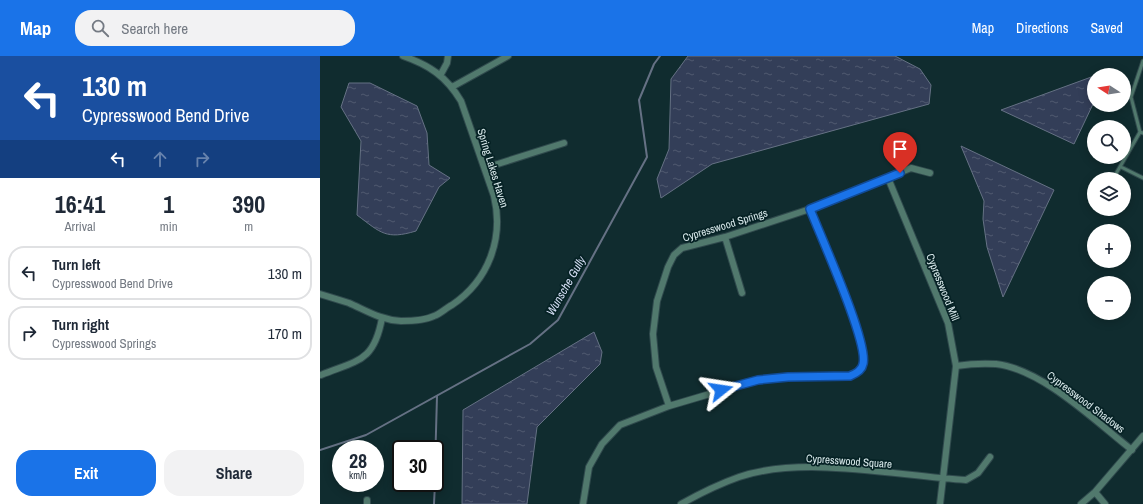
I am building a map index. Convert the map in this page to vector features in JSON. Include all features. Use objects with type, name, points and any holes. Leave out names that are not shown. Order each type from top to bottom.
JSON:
[{"type":"street","name":"Spring Lakes Haven","points":[[320,294],[382,318],[402,321],[434,317],[462,298],[481,277],[492,255],[497,236],[498,223],[494,196],[461,101],[441,74],[424,64],[403,56]]},
{"type":"street","points":[[441,74],[447,63],[448,56]]},
{"type":"street","points":[[452,87],[508,56]]},
{"type":"street","points":[[485,168],[564,143]]},
{"type":"street","name":"Cypresswood Springs","points":[[669,406],[656,367],[653,334],[657,301],[668,267],[674,255],[682,248],[725,237],[810,209],[911,168],[930,173]]},
{"type":"street","name":"Cypresswood Mill","points":[[888,178],[948,323],[956,366],[940,504]]},
{"type":"street","points":[[584,504],[590,467],[602,444],[620,425],[669,406],[758,380],[788,377],[850,376],[857,373],[863,365],[863,354],[855,321],[810,209]]},
{"type":"street","points":[[725,237],[742,293]]},
{"type":"street","points":[[321,375],[363,357],[372,349],[378,337],[382,318]]},
{"type":"street","name":"Cypresswood Shadows","points":[[956,366],[980,363],[997,364],[1036,378],[1059,392],[1132,450]]},
{"type":"street","points":[[1080,504],[1095,492],[1143,436]]},
{"type":"street","name":"Cypresswood Square","points":[[681,504],[700,493],[740,477],[779,469],[817,467],[966,480],[978,473],[990,457]]},
{"type":"street","points":[[1095,492],[1105,504]]},
{"type":"lane","points":[[1118,172],[1142,132],[1131,97],[1143,61]]},
{"type":"lane","points":[[1121,167],[1143,178]]},
{"type":"water","points":[[688,56],[895,56],[920,69],[931,85],[929,104],[712,164],[661,198],[657,179],[669,149],[671,79]]},
{"type":"water","points":[[1087,79],[1087,112],[1089,112],[1074,144],[1001,110]]},
{"type":"water","points":[[349,83],[370,83],[417,106],[427,133],[429,165],[450,178],[439,187],[416,231],[406,234],[390,235],[378,230],[357,215],[361,141],[341,107]]},
{"type":"water","points":[[961,146],[1054,190],[1003,297],[987,247],[983,219],[984,201]]},
{"type":"water","points":[[594,332],[602,352],[600,364],[537,427],[527,504],[462,504],[463,410]]},
{"type":"waterway","name":"Wunsche Gully","points":[[320,450],[366,435],[530,344],[558,320],[647,157],[639,100],[654,64],[660,56]]},
{"type":"waterway","points":[[436,440],[437,396]]},
{"type":"waterway","points":[[434,504],[435,492]]},
{"type":"route","points":[[721,390],[758,380],[788,377],[850,376],[857,373],[863,365],[863,354],[855,321],[810,209],[900,173]]}]
